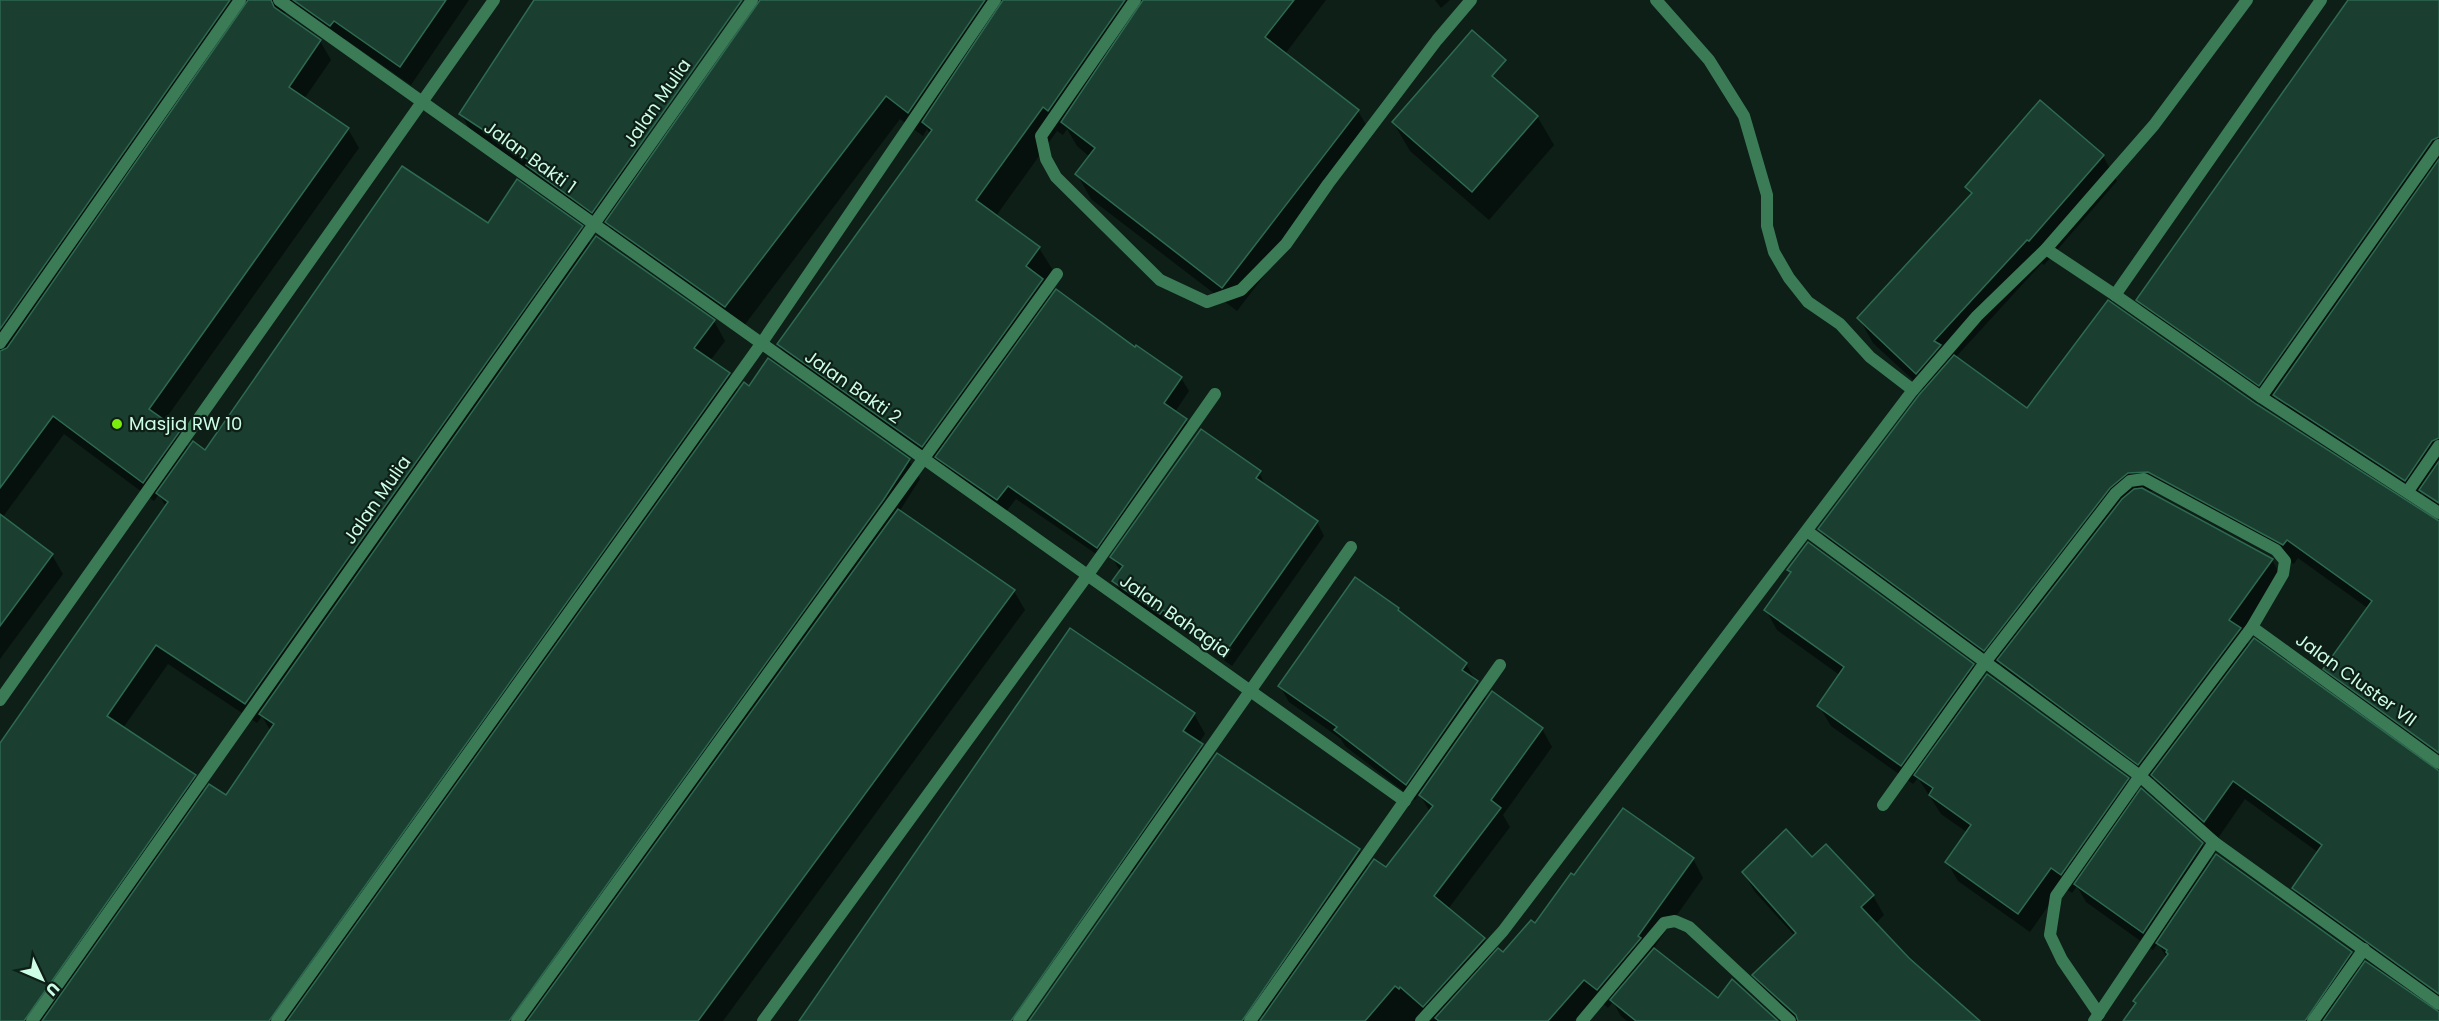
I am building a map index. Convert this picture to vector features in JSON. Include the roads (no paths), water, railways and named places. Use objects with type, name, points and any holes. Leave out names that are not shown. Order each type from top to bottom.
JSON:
[{"type":"street","points":[[0,343],[240,0]]},
{"type":"street","name":"Jalan Bakti 1","points":[[279,0],[761,344]]},
{"type":"street","points":[[0,700],[494,0]]},
{"type":"street","name":"Jalan Mulia","points":[[32,1021],[752,0]]},
{"type":"street","points":[[277,1021],[761,344],[995,0]]},
{"type":"street","points":[[1135,0],[1041,136],[1046,159],[1056,177],[1160,280],[1207,302],[1241,290],[1286,244],[1355,148],[1437,40],[1471,0]]},
{"type":"street","points":[[1656,0],[1709,60],[1744,116],[1767,195],[1767,226],[1774,252],[1789,278],[1808,302],[1840,324],[1870,357],[1913,390]]},
{"type":"street","points":[[1421,1021],[1503,931],[1913,390],[1977,316],[2046,249],[2154,125],[2247,0]]},
{"type":"street","points":[[2115,295],[2321,0]]},
{"type":"street","points":[[2261,397],[2439,145]]},
{"type":"street","points":[[2046,249],[2261,397],[2439,513]]},
{"type":"street","points":[[517,1021],[1057,274]]},
{"type":"street","name":"Jalan Bakti 2","points":[[761,344],[924,459]]},
{"type":"street","points":[[763,1021],[1087,576],[1215,394]]},
{"type":"street","points":[[2408,491],[2439,446]]},
{"type":"street","name":"Jalan Bahagia","points":[[924,459],[1405,801]]},
{"type":"street","points":[[1883,805],[1986,661],[2116,493],[2130,481],[2144,479],[2276,550],[2285,561],[2283,574],[2252,627],[2140,776],[2056,896],[2050,935],[2096,1017],[2214,842]]},
{"type":"street","points":[[1807,531],[2140,776],[2214,842],[2439,1004]]},
{"type":"street","points":[[1019,1021],[1351,548]]},
{"type":"street","name":"Jalan Cluster VII","points":[[2252,627],[2439,763]]},
{"type":"street","points":[[1250,1021],[1500,665]]},
{"type":"street","points":[[1582,1021],[1664,923],[1675,921],[1689,927],[1790,1021]]},
{"type":"street","points":[[2313,1021],[2364,949]]},
{"type":"place","name":"Masjid RW 10","points":[[117,424]]}]
